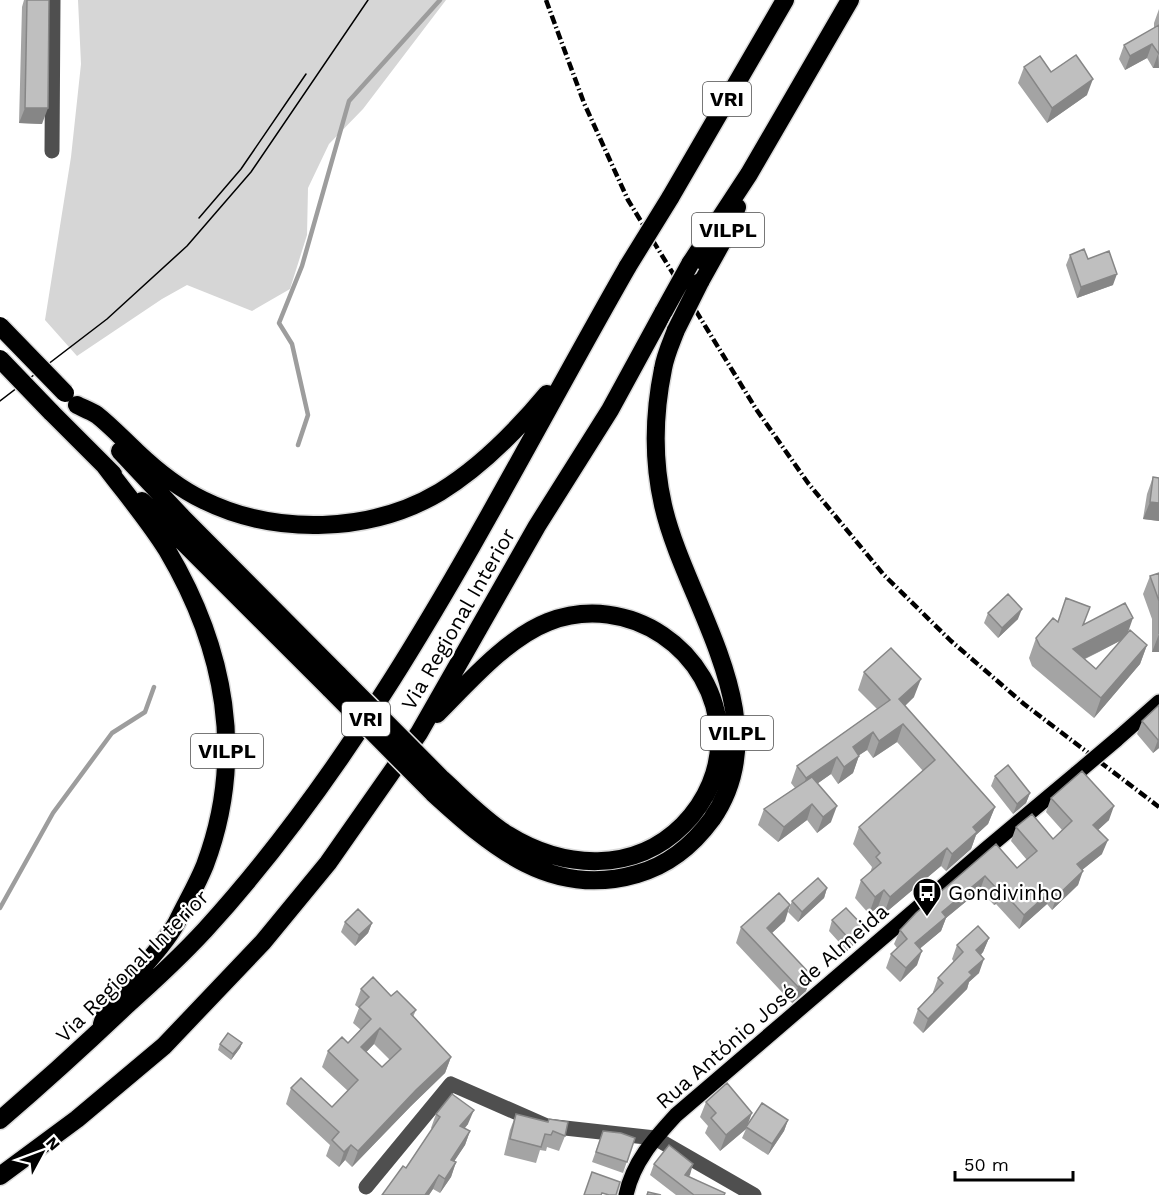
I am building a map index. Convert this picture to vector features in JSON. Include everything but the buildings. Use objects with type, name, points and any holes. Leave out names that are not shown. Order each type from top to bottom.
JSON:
[{"type":"highway","name":"Via Regional Interior","points":[[0,1120],[99,1032],[204,931],[303,809],[345,751],[389,686],[518,463],[628,266],[785,0]]},
{"type":"highway","name":"Via Regional Interior","points":[[0,1176],[77,1119],[164,1046],[263,942],[328,863],[419,733],[537,526],[610,410],[690,264],[749,174],[850,0]]},
{"type":"highway","name":"VILPL","points":[[0,326],[335,682],[438,786],[466,823],[498,848],[522,862],[564,878],[590,881],[621,879],[648,871],[674,858],[705,829],[727,790],[735,760],[737,734],[734,708],[718,651],[674,542],[663,504],[657,470],[656,438],[663,367],[676,330],[725,237],[749,174]]},
{"type":"highway","name":"VILPL","points":[[0,359],[105,466],[335,682]]},
{"type":"highway","name":"VILPL","points":[[71,399],[96,414],[139,454],[202,500],[231,511],[289,524],[340,524],[388,514],[413,505],[438,493],[460,478],[482,460],[537,406],[573,362]]},
{"type":"highway","name":"VILPL","points":[[99,1032],[109,1006],[173,928],[205,865],[223,798],[227,746],[226,720],[218,671],[198,611],[166,549],[105,466]]},
{"type":"highway","name":"VILPL","points":[[419,733],[482,669],[517,640],[548,622],[600,613],[624,617],[652,628],[676,644],[693,660],[717,713],[720,736],[717,760],[703,799],[692,816],[661,843],[640,854],[618,861],[594,862],[568,859],[538,850],[507,834],[438,786]]},
{"type":"main road","name":"Rua António José de Almeida","points":[[626,1195],[629,1181],[639,1159],[676,1115],[1159,702]]},
{"type":"street","points":[[52,151],[53,0]]},
{"type":"street","points":[[366,1187],[451,1084],[547,1126],[656,1138],[754,1195]]},
{"type":"shaded area","points":[[78,0],[446,0],[363,109],[329,144],[308,188],[307,235],[290,289],[252,311],[187,285],[77,356],[45,320],[71,157],[81,64]]},
{"type":"waterway","points":[[298,445],[308,415],[292,344],[279,323],[302,266],[349,101],[440,0]]},
{"type":"waterway","points":[[0,908],[53,813],[112,733],[145,712],[154,687]]},
{"type":"tram line","points":[[0,401],[107,319],[187,246],[251,172],[368,0]]},
{"type":"tram line","points":[[199,218],[241,169],[306,74]]},
{"type":"railway","points":[[546,0],[584,103],[628,200],[756,409],[808,483],[884,575],[951,641],[1024,704],[1159,807]]},
{"type":"place","name":"Gondivinho","points":[[927,918]]}]
